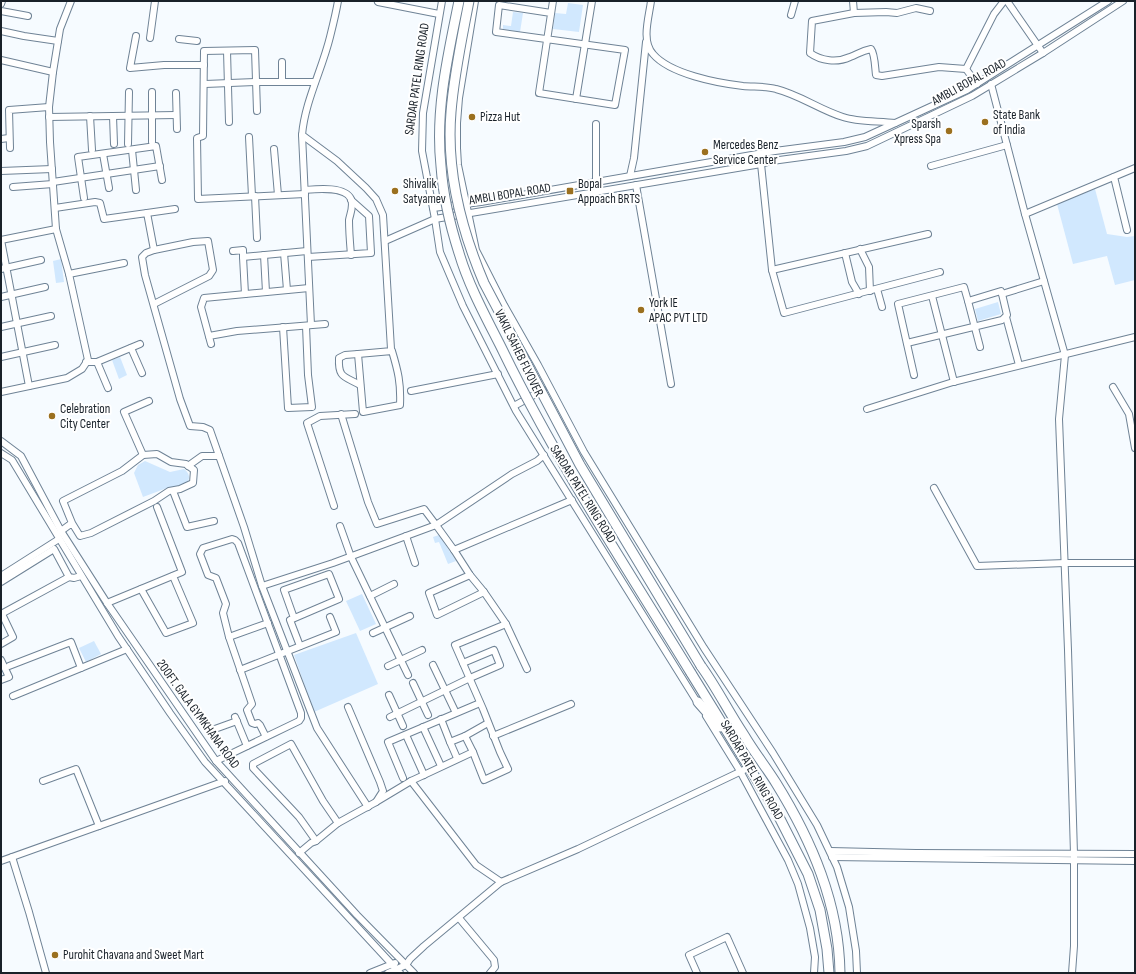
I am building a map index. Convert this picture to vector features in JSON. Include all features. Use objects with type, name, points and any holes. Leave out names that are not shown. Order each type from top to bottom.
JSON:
[{"type":"highway","name":"VAKIL SAHEB FLYOVER","points":[[458,1],[445,69],[440,125],[441,166],[446,202],[459,254],[473,289],[525,397],[690,679]]},
{"type":"highway","name":"VAKIL SAHEB FLYOVER","points":[[469,1],[456,68],[450,113],[450,146],[458,204],[464,230],[472,253],[484,283],[580,465],[703,669]]},
{"type":"highway","name":"SARDAR PATEL RING ROAD","points":[[703,669],[732,717],[776,784],[807,840],[822,874],[833,911],[840,950],[840,973]]},
{"type":"highway","name":"SARDAR PATEL RING ROAD","points":[[690,679],[750,767],[776,811],[808,874],[820,910],[827,949],[829,973]]},
{"type":"highway","points":[[698,702],[738,748]]},
{"type":"street","points":[[1,392],[67,378],[82,368],[88,360],[69,274],[56,229],[49,117],[53,72],[60,29],[69,1]]},
{"type":"street","points":[[150,38],[155,1]]},
{"type":"street","points":[[283,327],[288,408],[312,407],[308,375],[309,288],[302,135],[303,124],[330,38],[338,1]]},
{"type":"street","points":[[379,1],[378,2],[403,4],[440,14]]},
{"type":"street","name":"SARDAR PATEL RING ROAD","points":[[442,1],[422,127],[423,162],[435,218],[440,252],[463,306],[514,406],[572,500],[690,679],[698,702],[740,771],[788,860],[798,884],[810,928],[815,957],[814,973]]},
{"type":"street","name":"SARDAR PATEL RING ROAD","points":[[475,1],[459,98],[457,123],[458,165],[476,250],[504,306],[550,386],[584,452],[715,665],[817,824],[837,867],[849,907],[856,951],[857,973]]},
{"type":"street","points":[[551,13],[499,5],[496,32],[548,38],[624,50],[615,105],[539,93],[548,38],[553,1]]},
{"type":"street","points":[[576,99],[592,1]]},
{"type":"street","points":[[630,176],[634,158],[651,1]]},
{"type":"street","points":[[791,15],[795,1]]},
{"type":"street","points":[[853,1],[854,13]]},
{"type":"street","points":[[966,69],[994,14],[1004,1]]},
{"type":"street","points":[[1008,1],[1043,53]]},
{"type":"street","name":"AMBLI BOPAL ROAD","points":[[433,208],[466,204],[775,151],[844,142],[865,137],[967,90],[1108,1]]},
{"type":"street","name":"AMBLI BOPAL ROAD","points":[[385,241],[435,218],[772,161],[846,151],[867,146],[972,96],[1043,53],[1123,1]]},
{"type":"street","points":[[930,11],[916,8],[897,13],[854,13],[812,21],[810,53],[816,58],[833,61],[850,57],[861,51],[871,49],[874,53],[876,75],[882,76],[939,67],[966,69],[977,84]]},
{"type":"street","points":[[1,10],[28,16]]},
{"type":"street","points":[[1,31],[58,41]]},
{"type":"street","points":[[136,36],[130,68],[164,65],[204,65]]},
{"type":"street","points":[[179,39],[196,41]]},
{"type":"street","points":[[647,40],[652,53],[665,65],[684,74],[733,85],[774,88],[795,94],[818,107],[845,118],[896,123]]},
{"type":"street","points":[[243,257],[284,253],[351,255],[371,253],[369,216],[346,194],[334,189],[278,195],[198,199],[197,138],[203,136],[205,84],[204,51],[255,50],[257,112]]},
{"type":"street","points":[[227,51],[229,122]]},
{"type":"street","points":[[1,60],[53,72]]},
{"type":"street","points":[[282,62],[282,82]]},
{"type":"street","points":[[205,84],[315,82]]},
{"type":"street","points":[[991,84],[1025,214],[1065,355],[1059,419],[1074,854],[1074,946],[1072,973]]},
{"type":"street","points":[[967,90],[972,96]]},
{"type":"street","points":[[128,92],[128,144]]},
{"type":"street","points":[[152,92],[152,142]]},
{"type":"street","points":[[176,93],[177,129]]},
{"type":"street","points":[[10,148],[9,110],[49,108]]},
{"type":"street","points":[[49,117],[176,115]]},
{"type":"street","points":[[90,116],[92,150]]},
{"type":"street","points":[[113,116],[114,144]]},
{"type":"street","points":[[596,124],[596,182]]},
{"type":"street","points":[[302,135],[337,161],[366,188],[376,199],[383,215],[392,351],[401,387],[400,405],[363,412],[358,354]]},
{"type":"street","points":[[249,137],[257,238]]},
{"type":"street","points":[[1,139],[9,138]]},
{"type":"street","points":[[930,166],[1007,145]]},
{"type":"street","points":[[84,198],[78,157],[156,146],[162,180]]},
{"type":"street","points":[[274,149],[278,195]]},
{"type":"street","points":[[132,150],[136,190]]},
{"type":"street","points":[[103,154],[109,188]]},
{"type":"street","points":[[761,164],[772,270],[784,313],[940,272]]},
{"type":"street","points":[[13,187],[53,183],[160,166]]},
{"type":"street","points":[[1,170],[52,168]]},
{"type":"street","points":[[1025,214],[1135,168]]},
{"type":"street","points":[[1114,177],[1127,230]]},
{"type":"street","points":[[636,185],[671,384]]},
{"type":"street","points":[[351,200],[352,212],[349,218],[351,255]]},
{"type":"street","points":[[55,208],[95,202],[100,203],[104,218],[175,209]]},
{"type":"street","points":[[147,213],[154,250]]},
{"type":"street","points":[[29,386],[12,295],[4,268],[1,240],[56,229]]},
{"type":"street","points":[[772,270],[928,234]]},
{"type":"street","points":[[154,304],[209,276],[213,270],[208,241],[193,242],[154,250],[146,253],[142,257],[154,304],[180,399],[190,426],[203,427],[210,430],[244,526],[262,586],[317,728],[368,807]]},
{"type":"street","points":[[233,251],[243,250],[245,294]]},
{"type":"street","points":[[860,250],[869,266],[870,291]]},
{"type":"street","points":[[284,253],[287,290]]},
{"type":"street","points":[[845,253],[852,282],[859,294]]},
{"type":"street","points":[[264,255],[266,292]]},
{"type":"street","points":[[4,268],[41,260]]},
{"type":"street","points":[[69,274],[124,263]]},
{"type":"street","points":[[1002,294],[1044,281]]},
{"type":"street","points":[[1,297],[46,287]]},
{"type":"street","points":[[914,375],[898,304],[964,287],[980,347]]},
{"type":"street","points":[[211,344],[201,307],[204,298],[309,288]]},
{"type":"street","points":[[877,289],[882,307]]},
{"type":"street","points":[[968,300],[1001,291],[1007,313],[1006,317],[1019,365]]},
{"type":"street","points":[[932,296],[954,382]]},
{"type":"street","points":[[1,327],[51,316]]},
{"type":"street","points":[[907,344],[1002,320],[1006,317]]},
{"type":"street","points":[[209,336],[237,331],[325,324]]},
{"type":"street","points":[[867,409],[954,382],[1135,337]]},
{"type":"street","points":[[86,362],[98,362],[140,344]]},
{"type":"street","points":[[1,357],[55,345]]},
{"type":"street","points":[[131,348],[142,373]]},
{"type":"street","points":[[360,385],[342,375],[338,370],[339,358],[345,355],[392,351]]},
{"type":"street","points":[[98,362],[108,388]]},
{"type":"street","points":[[411,390],[498,374]]},
{"type":"street","points":[[514,406],[550,386]]},
{"type":"street","points":[[1113,387],[1129,414],[1135,448]]},
{"type":"street","points":[[143,455],[124,412],[149,401]]},
{"type":"street","points":[[341,414],[368,502],[377,524],[424,509],[506,624],[527,669]]},
{"type":"street","points":[[334,506],[307,423],[320,416],[355,414]]},
{"type":"street","name":"200FT. GALA GYMKHANA ROAD","points":[[1,441],[21,456],[61,531],[107,603],[216,761],[357,916],[414,973]]},
{"type":"street","points":[[1,452],[12,460],[81,576],[127,649],[170,714],[205,762],[398,971]]},
{"type":"street","points":[[157,454],[171,462],[186,464],[188,466],[194,470],[193,483],[180,489],[169,491],[154,501],[91,533],[80,536],[72,523],[63,501],[122,471],[143,455],[157,454]]},
{"type":"street","points":[[188,466],[202,456],[219,456]]},
{"type":"street","points":[[262,586],[436,526],[512,474],[544,456]]},
{"type":"street","points":[[934,488],[977,566],[1065,563],[1135,563]]},
{"type":"street","points":[[173,490],[187,527],[214,521]]},
{"type":"street","points":[[454,550],[572,500]]},
{"type":"street","points":[[107,603],[182,572],[157,507]]},
{"type":"street","points":[[61,531],[72,523]]},
{"type":"street","points":[[340,526],[351,556],[408,675]]},
{"type":"street","points":[[406,536],[415,563]]},
{"type":"street","points":[[1,576],[59,539]]},
{"type":"street","points":[[216,761],[266,737],[299,721],[301,718],[301,713],[238,543],[232,539],[203,548],[200,554],[208,575],[216,578],[226,604],[223,613],[229,637],[252,704],[247,710],[252,723],[260,725],[266,737]]},
{"type":"street","points":[[1,582],[54,549],[69,577]]},
{"type":"street","points":[[294,618],[284,590],[329,574],[339,599],[290,620],[300,646]]},
{"type":"street","points":[[470,575],[429,593],[437,615],[484,592]]},
{"type":"street","points":[[3,613],[69,577],[74,578],[81,576]]},
{"type":"street","points":[[141,589],[166,633],[193,623],[173,576]]},
{"type":"street","points":[[370,596],[394,584]]},
{"type":"street","points":[[1,606],[13,637],[1,644]]},
{"type":"street","points":[[373,633],[410,616]]},
{"type":"street","points":[[240,670],[336,632],[330,617]]},
{"type":"street","points":[[229,637],[268,623]]},
{"type":"street","points":[[465,736],[484,780],[508,769],[455,645],[506,624]]},
{"type":"street","points":[[9,666],[71,642],[81,668]]},
{"type":"street","points":[[13,696],[127,649]]},
{"type":"street","points":[[388,666],[422,650]]},
{"type":"street","points":[[390,717],[500,665],[494,650],[463,663]]},
{"type":"street","points":[[1,660],[9,676],[1,680]]},
{"type":"street","points":[[433,665],[455,710]]},
{"type":"street","points":[[703,669],[715,665]]},
{"type":"street","points":[[413,684],[428,715]]},
{"type":"street","points":[[389,695],[403,726]]},
{"type":"street","points":[[403,778],[388,742],[480,703]]},
{"type":"street","points":[[493,736],[571,704]]},
{"type":"street","points":[[348,707],[383,791],[376,802]]},
{"type":"street","points":[[732,717],[745,710]]},
{"type":"street","points":[[212,730],[236,719],[247,746]]},
{"type":"street","points":[[441,720],[457,758]]},
{"type":"street","points":[[450,742],[465,736],[488,723]]},
{"type":"street","points":[[423,727],[441,766]]},
{"type":"street","points":[[406,735],[424,775]]},
{"type":"street","points":[[316,841],[299,817],[252,768],[253,764],[291,744],[323,801],[338,823]]},
{"type":"street","points":[[299,853],[311,842],[316,841],[338,823],[441,766],[473,752]]},
{"type":"street","points":[[370,973],[392,964],[403,963],[410,959],[501,882],[578,849],[750,767]]},
{"type":"street","points":[[43,781],[76,769],[99,826]]},
{"type":"street","points":[[1,861],[232,779]]},
{"type":"street","points":[[411,782],[476,865],[501,882]]},
{"type":"street","points":[[831,854],[1135,854]]},
{"type":"street","points":[[831,854],[1074,861],[1135,861]]},
{"type":"street","points":[[12,858],[46,973]]},
{"type":"street","points":[[459,918],[494,960],[495,967],[490,973]]},
{"type":"street","points":[[697,973],[689,955],[727,937],[743,973]]},
{"type":"street","points":[[388,973],[398,971],[403,963]]},
{"type":"shaded area","points":[[568,3],[583,5],[579,32],[553,29],[555,13],[566,14]]},
{"type":"shaded area","points":[[513,12],[523,13],[520,32],[503,29],[503,25],[511,26]]},
{"type":"shaded area","points":[[1095,189],[1107,234],[1127,237],[1135,236],[1135,280],[1115,285],[1107,256],[1073,264],[1057,204]]},
{"type":"shaded area","points":[[61,259],[64,282],[56,283],[53,261]]},
{"type":"shaded area","points":[[998,302],[1001,314],[978,321],[975,309]]},
{"type":"shaded area","points":[[120,357],[127,375],[119,379],[112,360]]},
{"type":"shaded area","points":[[145,461],[170,472],[184,469],[188,474],[189,479],[180,487],[167,488],[143,497],[134,473],[138,465]]},
{"type":"shaded area","points":[[439,535],[456,561],[448,564],[439,542],[435,543],[433,537]]},
{"type":"shaded area","points":[[362,594],[376,624],[360,631],[346,601]]},
{"type":"shaded area","points":[[356,633],[378,684],[314,712],[294,655]]},
{"type":"shaded area","points":[[94,641],[101,654],[86,662],[79,648]]},
{"type":"place","name":"Pizza Hut","points":[[472,117]]},
{"type":"place","name":"State Bank of India","points":[[985,122]]},
{"type":"place","name":"Sparsh Xpress Spa","points":[[949,131]]},
{"type":"place","name":"Mercedes Benz Service Center","points":[[705,152]]},
{"type":"place","name":"Shivalik Satyamev","points":[[395,191]]},
{"type":"place","name":"Bopal Appoach BRTS","points":[[570,191]]},
{"type":"place","name":"York IE APAC PVT LTD","points":[[641,310]]},
{"type":"place","name":"Celebration City Center","points":[[52,416]]},
{"type":"place","name":"Purohit Chavana and Sweet Mart","points":[[55,955]]}]
